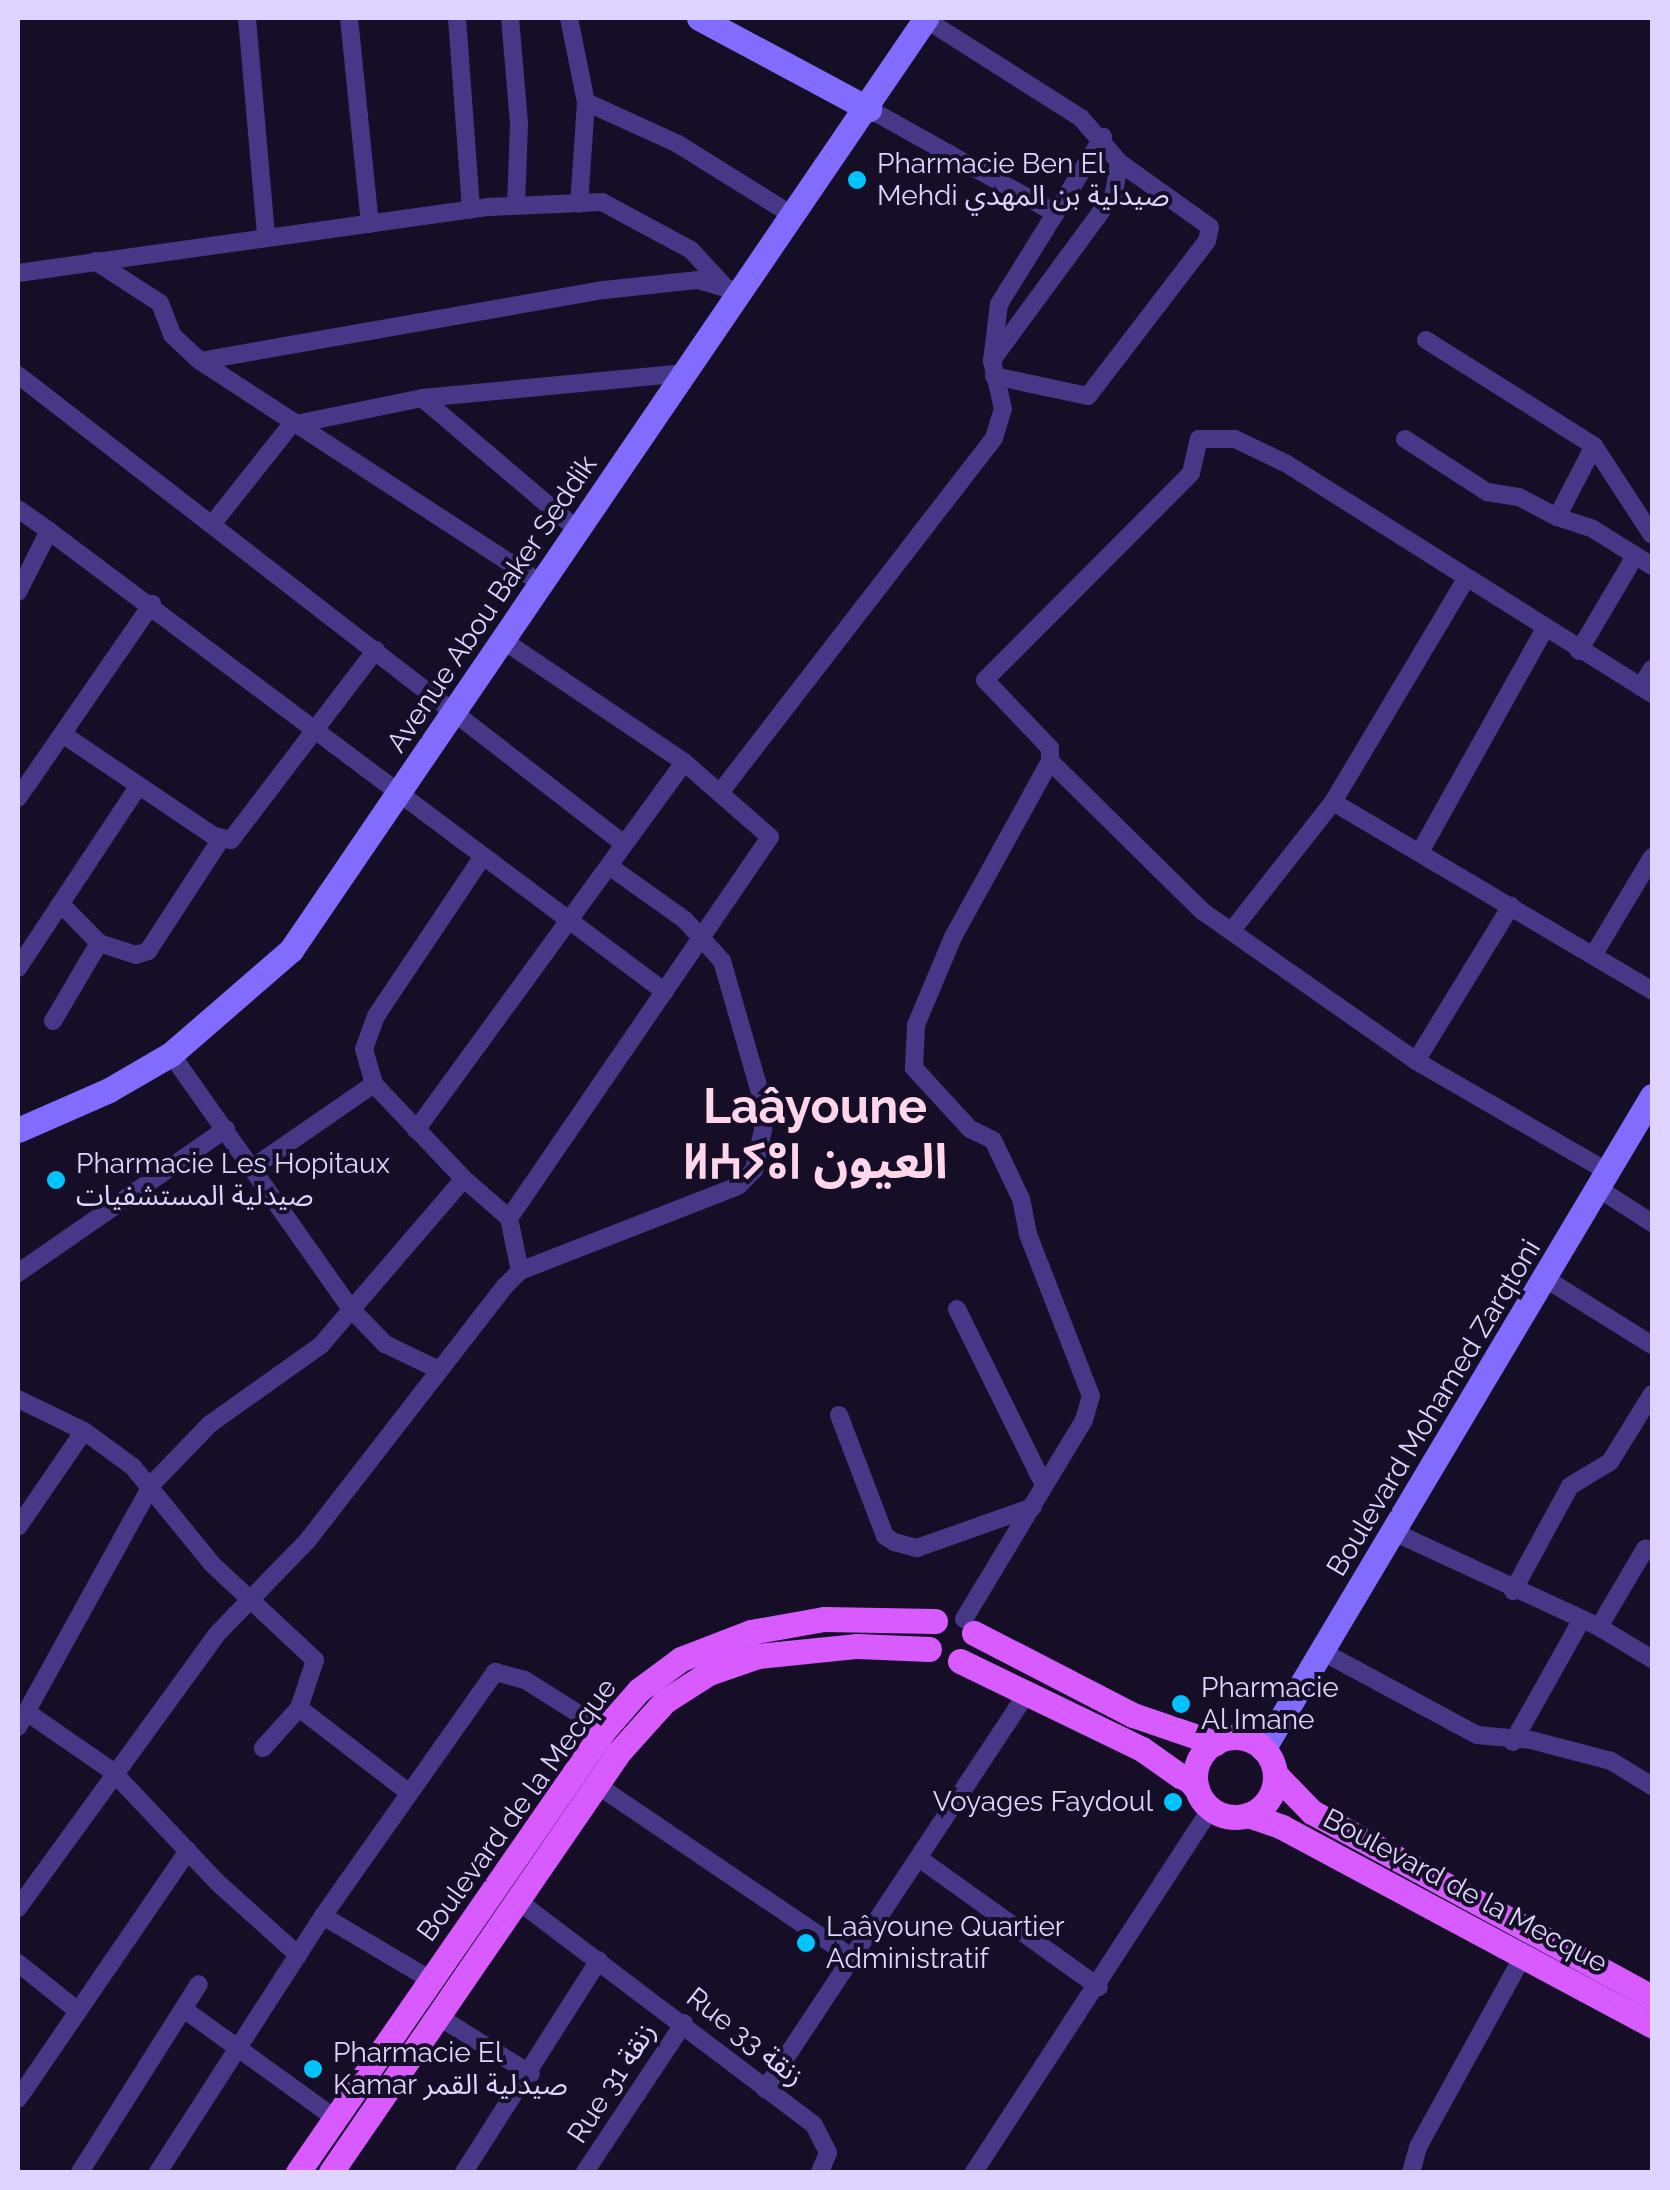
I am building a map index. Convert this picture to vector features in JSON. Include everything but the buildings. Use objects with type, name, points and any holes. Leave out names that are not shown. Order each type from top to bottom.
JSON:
[{"type":"main road","points":[[699,18],[869,109]]},
{"type":"main road","name":"Avenue Abou Baker Seddik","points":[[18,1130],[110,1090],[172,1054],[291,950],[686,373],[733,290],[869,109],[926,18]]},
{"type":"main road","name":"Boulevard Mohamed Zarqtoni","points":[[1264,1749],[1650,1103]]},
{"type":"main road","name":"Boulevard de la Mecque","points":[[298,2172],[604,1730],[660,1673],[727,1638],[824,1619],[935,1621]]},
{"type":"main road","points":[[1275,1774],[1268,1799],[1248,1815],[1204,1799],[1142,1748],[960,1661],[939,1660],[929,1648],[935,1621],[969,1626],[1133,1715],[1215,1743],[1240,1738],[1264,1749],[1275,1774],[1312,1812],[1652,1997]]},
{"type":"main road","points":[[960,1661],[974,1646],[969,1626]]},
{"type":"main road","name":"Boulevard de la Mecque","points":[[339,2170],[597,1785],[657,1708],[734,1663],[820,1648],[929,1648]]},
{"type":"main road","points":[[1204,1799],[1198,1762],[1215,1743]]},
{"type":"main road","name":"Boulevard de la Mecque","points":[[1248,1815],[1282,1826],[1652,2026]]},
{"type":"street","points":[[246,18],[266,236]]},
{"type":"street","points":[[349,18],[370,224]]},
{"type":"street","points":[[456,18],[471,209]]},
{"type":"street","points":[[510,18],[519,124],[516,204]]},
{"type":"street","points":[[569,18],[586,102],[579,204]]},
{"type":"street","points":[[926,18],[1103,137],[1119,162],[1210,227],[1208,241],[1088,396],[993,369]]},
{"type":"street","points":[[586,102],[678,144],[792,216]]},
{"type":"street","points":[[869,109],[1054,214]]},
{"type":"street","points":[[722,790],[994,438],[1003,409],[993,369],[1009,280],[1103,137]]},
{"type":"street","points":[[993,369],[1114,194],[1119,162]]},
{"type":"street","points":[[18,272],[471,209],[602,202],[691,250],[733,290]]},
{"type":"street","points":[[75,262],[103,261],[160,304],[172,336],[200,360],[291,426],[542,584]]},
{"type":"street","points":[[200,360],[604,290],[698,280],[733,290]]},
{"type":"street","points":[[1426,340],[1594,446],[1652,535]]},
{"type":"street","points":[[214,522],[291,426],[422,398],[686,373]]},
{"type":"street","points":[[18,375],[214,522],[624,844]]},
{"type":"street","points":[[422,398],[579,531]]},
{"type":"street","points":[[969,1626],[1088,1412],[1090,1387],[993,1140],[970,1129],[914,1068],[916,1025],[953,937],[1050,761],[1050,748],[985,680],[1191,473],[1198,439],[1254,446],[1544,630],[1647,690],[1652,669]]},
{"type":"street","points":[[1405,439],[1487,492],[1519,497],[1557,517],[1593,529],[1652,566]]},
{"type":"street","points":[[1557,517],[1594,446]]},
{"type":"street","points":[[18,509],[152,604],[397,796],[569,917],[664,992]]},
{"type":"street","points":[[18,592],[50,531]]},
{"type":"street","points":[[1579,650],[1635,556]]},
{"type":"street","points":[[1233,929],[1333,802],[1464,580]]},
{"type":"street","points":[[18,798],[152,604]]},
{"type":"street","points":[[1420,852],[1544,630]]},
{"type":"street","points":[[504,641],[684,762],[722,790],[770,837],[510,1218]]},
{"type":"street","points":[[61,904],[99,943],[136,955],[148,951],[221,839],[238,835],[376,650]]},
{"type":"street","points":[[64,735],[221,839]]},
{"type":"street","points":[[1050,761],[1168,883],[1416,1061],[1602,1179],[1652,1223]]},
{"type":"street","points":[[416,1130],[684,762]]},
{"type":"street","points":[[18,968],[139,785]]},
{"type":"street","points":[[1333,802],[1652,991]]},
{"type":"street","points":[[483,856],[367,1033],[365,1060],[374,1084],[416,1130],[510,1218],[520,1271]]},
{"type":"street","points":[[1594,954],[1652,858]]},
{"type":"street","points":[[18,1908],[112,1771],[248,1596],[308,1540],[437,1368],[520,1271],[738,1186],[754,1170],[763,1130],[754,1057],[722,961],[702,935],[609,866]]},
{"type":"street","points":[[1416,1061],[1511,906]]},
{"type":"street","points":[[52,1021],[99,943]]},
{"type":"street","points":[[172,1054],[255,1166],[351,1309],[385,1344],[437,1368]]},
{"type":"street","points":[[255,1166],[374,1084]]},
{"type":"street","points":[[18,1273],[226,1129]]},
{"type":"street","points":[[298,1955],[188,1851],[112,1771],[23,1720],[152,1484],[210,1424],[320,1345],[464,1179]]},
{"type":"street","points":[[1546,1279],[1652,1345]]},
{"type":"street","points":[[958,1309],[1044,1485]]},
{"type":"street","points":[[1513,1591],[1570,1486],[1610,1462],[1652,1394]]},
{"type":"street","points":[[18,1399],[84,1431],[152,1484],[212,1564],[315,1660],[299,1708],[263,1748]]},
{"type":"street","points":[[840,1415],[885,1536],[894,1542],[917,1548],[1033,1507]]},
{"type":"street","points":[[18,1527],[84,1431]]},
{"type":"street","points":[[1396,1532],[1513,1591],[1590,1623],[1652,1659]]},
{"type":"street","points":[[1512,1742],[1590,1623],[1645,1549],[1652,1552]]},
{"type":"street","points":[[1322,1652],[1467,1730],[1512,1742],[1532,1740],[1611,1762],[1652,1786]]},
{"type":"street","points":[[168,2169],[238,2042],[494,1672],[525,1680],[604,1730]]},
{"type":"street","points":[[765,2089],[1028,1692]]},
{"type":"street","points":[[299,1708],[408,1792]]},
{"type":"street","points":[[597,1785],[854,1959]]},
{"type":"street","points":[[974,2172],[1099,1986],[1204,1799]]},
{"type":"street","points":[[18,2099],[188,1851]]},
{"type":"street","points":[[920,1859],[1099,1986]]},
{"type":"street","name":"Rue 33 زنقة","points":[[518,1901],[684,2023],[821,2134],[828,2153],[820,2172]]},
{"type":"street","points":[[323,1916],[432,1980]]},
{"type":"street","points":[[1411,2172],[1418,2148],[1523,1956]]},
{"type":"street","points":[[464,2172],[531,2074],[599,1960]]},
{"type":"street","points":[[18,1963],[78,2011]]},
{"type":"street","points":[[80,2172],[200,1984]]},
{"type":"street","points":[[185,2010],[238,2042],[335,2118]]},
{"type":"street","points":[[439,2017],[531,2074]]},
{"type":"street","name":"Rue 31 زنقة","points":[[586,2172],[684,2023]]},
{"type":"place","name":"Pharmacie Ben El Mehdi صيدلية بن المهدي","points":[[857,180]]},
{"type":"place","name":"Pharmacie Les Hopitaux صيدلية المستشفيات","points":[[56,1180]]},
{"type":"place","name":"Pharmacie Al Imane","points":[[1181,1704]]},
{"type":"place","name":"Voyages Faydoul","points":[[1173,1802]]},
{"type":"place","name":"Laâyoune Quartier Administratif","points":[[806,1943]]},
{"type":"place","name":"Pharmacie El Kamar صيدلية القمر","points":[[313,2069]]},
{"type":"district","name":"Laâyoune ⵍⵄⵢⵓⵏ العيون","points":[[815,1134]]}]
